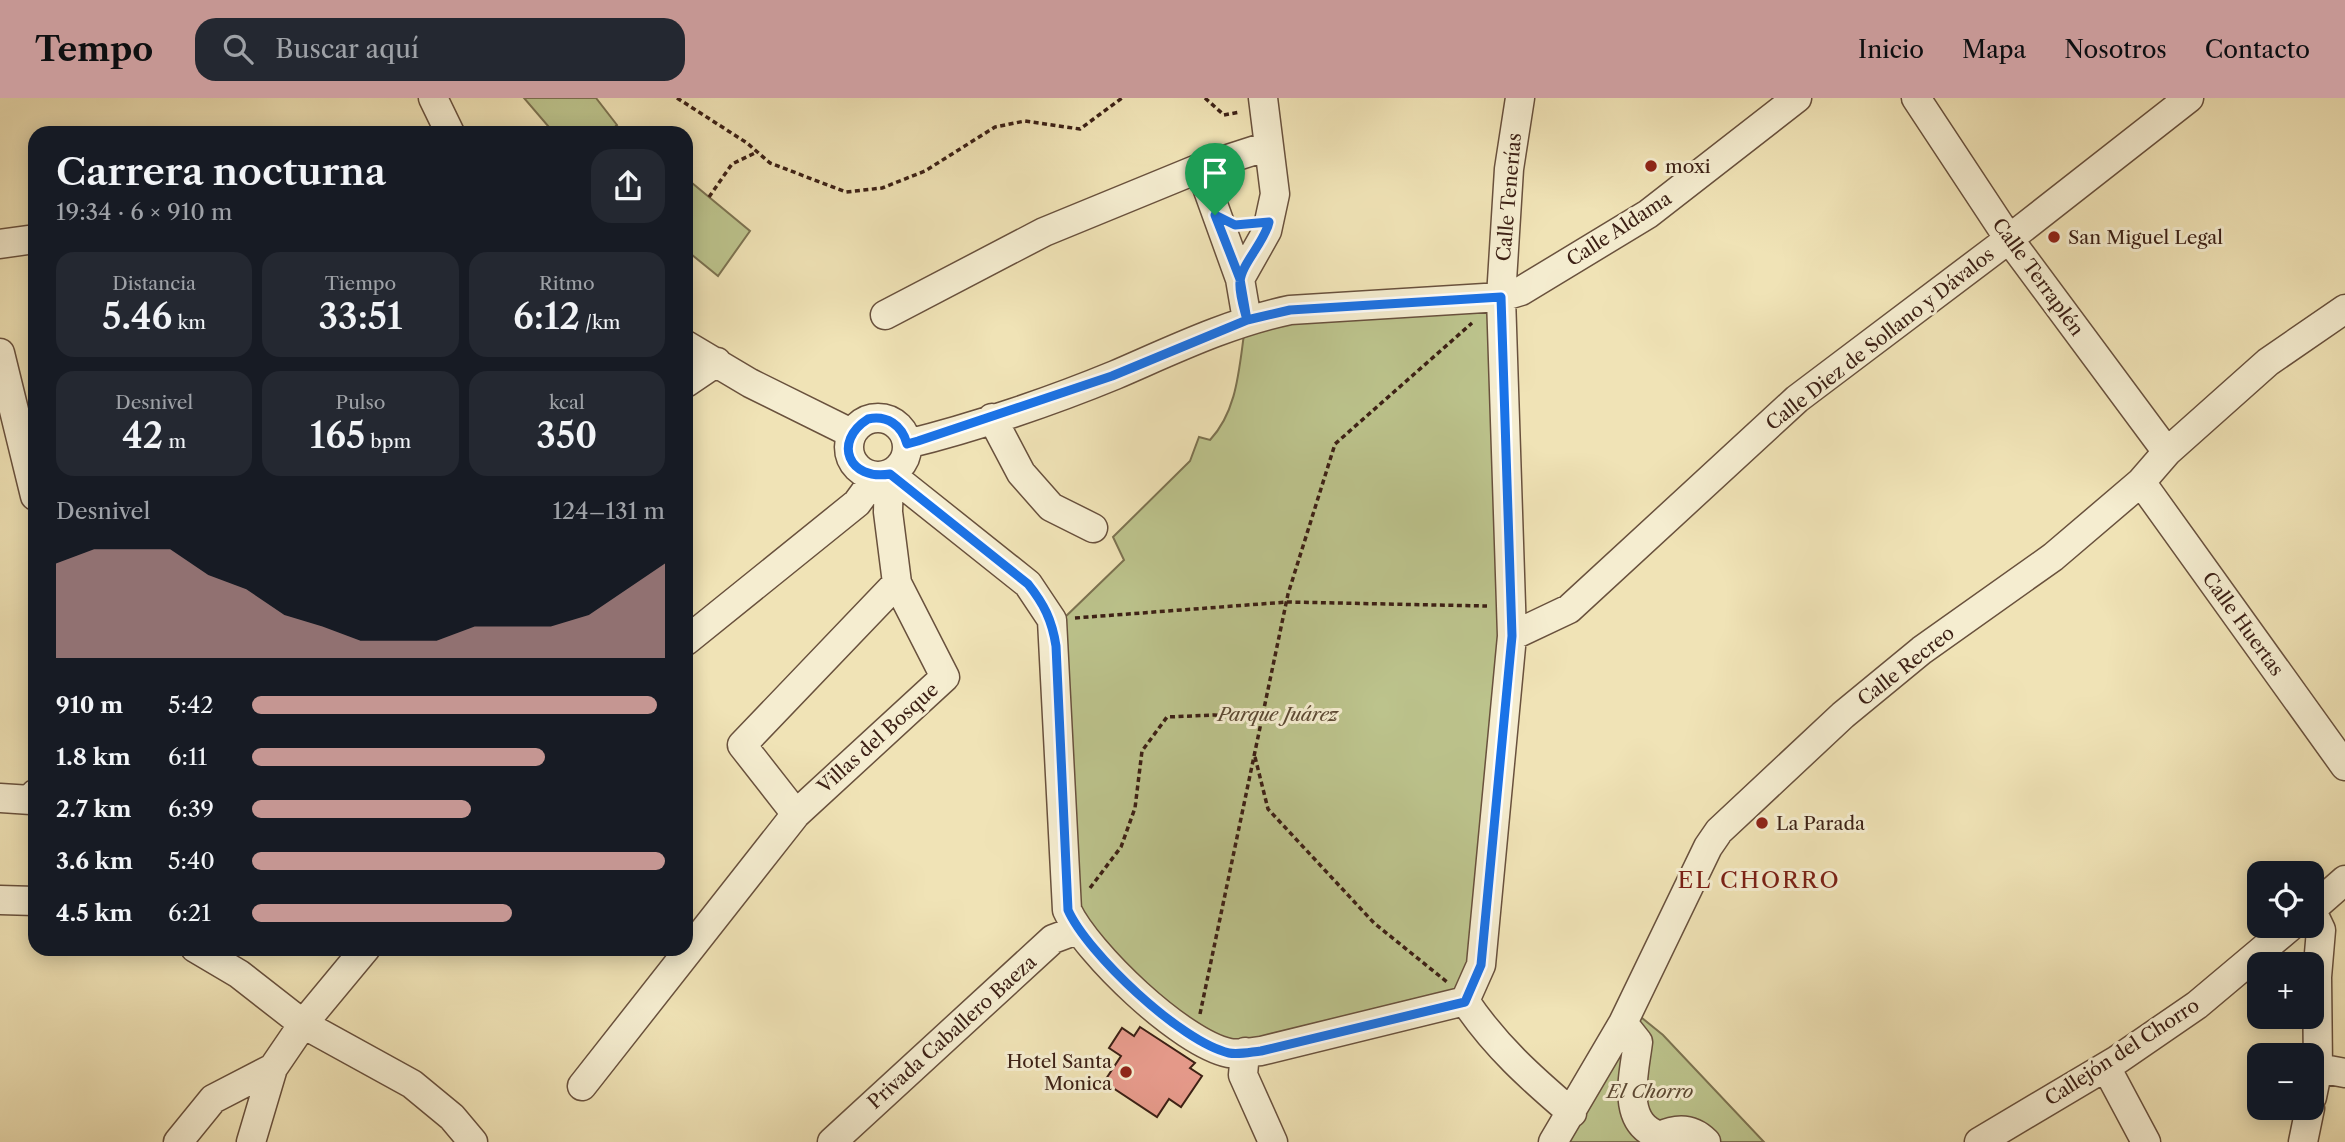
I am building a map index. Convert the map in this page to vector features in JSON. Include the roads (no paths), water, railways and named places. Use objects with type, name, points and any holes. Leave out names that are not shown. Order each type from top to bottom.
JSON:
[{"type":"street","points":[[433,98],[447,126]]},
{"type":"street","name":"Calle Tenerías","points":[[1465,1002],[1481,965],[1512,636],[1501,297],[1509,169],[1520,98]]},
{"type":"street","name":"Calle Aldama","points":[[907,444],[1112,376],[1247,320],[1290,310],[1501,297],[1521,291],[1648,214],[1797,98]]},
{"type":"street","name":"Calle Terraplén","points":[[1916,98],[2009,239],[2167,452]]},
{"type":"street","name":"Calle Diez de Sollano y Dávalos","points":[[1512,636],[1569,609],[1797,399],[2009,239],[2189,98]]},
{"type":"street","points":[[885,315],[1044,232],[1200,168],[1266,121],[1275,194],[1267,231],[1240,279]]},
{"type":"street","points":[[1200,168],[1240,279],[1247,320]]},
{"type":"street","points":[[1215,215],[1235,225],[1269,222]]},
{"type":"street","points":[[0,244],[28,240]]},
{"type":"street","name":"Calle Recreo","points":[[1553,1142],[1623,1023],[1708,847],[1719,831],[1853,707],[1922,650],[2053,557],[2141,482],[2167,452],[2268,362],[2345,309]]},
{"type":"street","points":[[693,349],[750,383],[851,433]]},
{"type":"street","points":[[0,353],[28,467]]},
{"type":"street","points":[[693,378],[717,362]]},
{"type":"street","points":[[992,418],[1021,473],[1051,507],[1093,528]]},
{"type":"street","points":[[693,636],[857,503],[885,475],[901,466],[906,456],[907,444],[900,427],[886,419],[868,419],[851,433],[848,451],[853,464],[864,474],[885,475],[1028,584],[1052,620],[1064,884],[1068,910],[1077,930],[1155,1010],[1195,1037],[1231,1054],[1261,1051],[1465,1002],[1486,1034],[1513,1063],[1572,1113]]},
{"type":"street","points":[[693,945],[796,814],[742,744],[897,583],[885,475]]},
{"type":"street","name":"Calle Huertas","points":[[2141,482],[2345,766]]},
{"type":"street","name":"Villas del Bosque","points":[[796,814],[945,677],[897,583]]},
{"type":"street","points":[[0,798],[28,797]]},
{"type":"street","points":[[2324,899],[2345,880]]},
{"type":"street","points":[[0,900],[28,901]]},
{"type":"street","name":"Privada Caballero Baeza","points":[[832,1142],[1053,939],[1077,930]]},
{"type":"street","name":"Callejón del Chorro","points":[[1979,1142],[2106,1067],[2197,1006],[2277,938]]},
{"type":"street","points":[[2320,938],[2317,978],[2331,1070]]},
{"type":"street","points":[[209,956],[239,974],[303,1024],[412,1084],[452,1117],[473,1142]]},
{"type":"street","points":[[251,1142],[273,1068],[303,1024],[359,956]]},
{"type":"street","points":[[582,1086],[684,956]]},
{"type":"street","points":[[1623,1023],[1638,1042],[1632,1094],[1637,1119],[1644,1131],[1660,1136],[1672,1130],[1691,1131],[1706,1142]]},
{"type":"street","points":[[1245,1052],[1243,1075],[1273,1142]]},
{"type":"street","points":[[2106,1067],[2146,1142]]},
{"type":"street","points":[[178,1142],[213,1099],[273,1068]]},
{"type":"street","points":[[2303,1142],[2307,1120]]},
{"type":"place","name":"moxi","points":[[1651,166]]},
{"type":"place","name":"San Miguel Legal","points":[[2054,237]]},
{"type":"place","name":"La Parada","points":[[1762,823]]},
{"type":"place","name":"Hotel Santa Monica","points":[[1126,1072]]},
{"type":"district","name":"EL CHORRO","points":[[1759,880]]},
{"type":"park label","name":"Parque Juárez","points":[[1278,714]]},
{"type":"park label","name":"El Chorro","points":[[1650,1091]]}]
